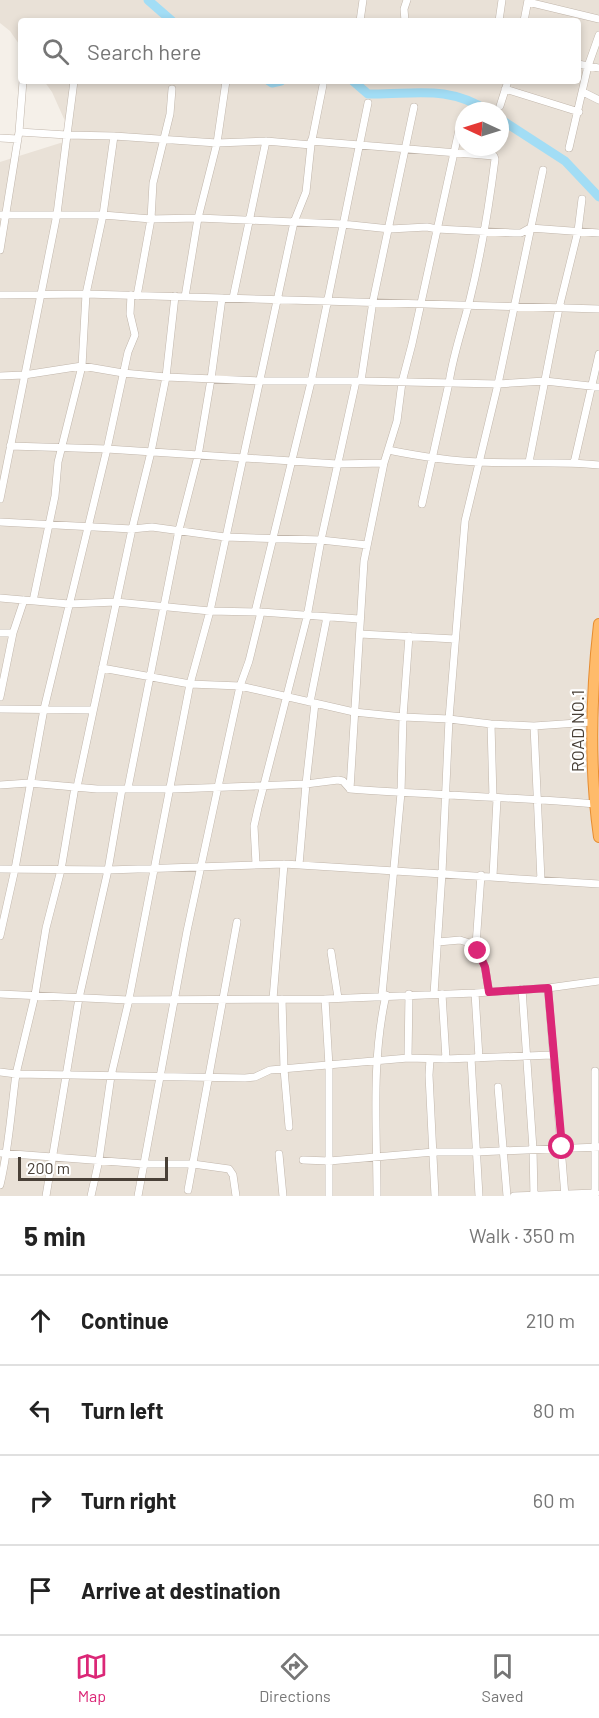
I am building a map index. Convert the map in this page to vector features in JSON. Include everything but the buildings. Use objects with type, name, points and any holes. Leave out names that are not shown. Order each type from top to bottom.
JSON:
[{"type":"highway","name":"ROAD NO.1","points":[[599,624],[592,722],[595,804],[599,837]]},
{"type":"street","points":[[360,18],[363,0]]},
{"type":"street","points":[[405,18],[404,9],[407,0]]},
{"type":"street","points":[[499,18],[502,0]]},
{"type":"street","points":[[525,18],[528,1],[599,19]]},
{"type":"street","points":[[569,148],[588,66],[599,35]]},
{"type":"street","points":[[581,65],[599,68]]},
{"type":"street","points":[[0,250],[4,215],[19,136],[23,84]]},
{"type":"street","points":[[0,499],[3,465],[10,446],[57,214],[74,84]]},
{"type":"street","points":[[185,297],[198,218],[217,142],[226,84]]},
{"type":"street","points":[[91,1196],[99,1160],[111,1076],[155,867],[190,684],[210,612],[294,222],[306,192],[311,143],[322,85]]},
{"type":"street","points":[[501,102],[506,85],[579,112]]},
{"type":"street","points":[[0,936],[15,869],[44,709],[128,352],[135,335],[130,314],[151,219],[153,183],[170,114],[172,89]]},
{"type":"street","points":[[583,92],[599,100]]},
{"type":"street","points":[[138,1196],[218,787],[240,686],[249,661],[273,538],[311,382],[368,103]]},
{"type":"street","points":[[256,864],[254,826],[285,696],[307,617],[321,540],[358,381],[414,107]]},
{"type":"street","points":[[0,138],[67,135],[217,142],[266,141],[360,145],[494,156],[485,231],[468,306],[458,336],[422,504]]},
{"type":"street","points":[[33,601],[55,496],[58,462],[82,366],[86,294],[103,215],[114,136]]},
{"type":"street","points":[[233,298],[266,141]]},
{"type":"street","points":[[351,789],[364,561],[384,463],[398,415],[402,382],[455,148]]},
{"type":"street","points":[[446,1059],[438,994],[438,942],[449,719],[465,521],[498,384],[543,170]]},
{"type":"street","points":[[529,462],[559,308],[578,231],[582,199]]},
{"type":"street","points":[[4,215],[103,215],[151,219],[198,218],[249,222],[342,224],[390,229],[427,227],[438,230],[520,233],[530,228],[599,233]]},
{"type":"street","points":[[0,295],[175,296],[276,301],[373,301],[599,309]]},
{"type":"street","points":[[0,1185],[16,1074],[35,995],[46,928],[61,870],[92,710],[132,529],[152,452],[166,377],[175,296]]},
{"type":"street","points":[[46,1196],[78,998],[150,678],[179,530],[198,456],[222,298]]},
{"type":"street","points":[[574,463],[596,386],[599,354]]},
{"type":"street","points":[[0,376],[24,375],[82,366],[166,377],[260,381],[498,384],[545,381],[596,386]]},
{"type":"street","points":[[10,446],[107,449],[337,464],[384,463]]},
{"type":"street","points":[[388,450],[431,458],[480,462],[599,465]]},
{"type":"street","points":[[0,522],[132,529],[152,527],[225,537],[321,540],[367,545]]},
{"type":"street","points":[[0,598],[69,604],[116,602],[210,612],[258,612],[359,619]]},
{"type":"street","points":[[0,697],[13,633],[24,600]]},
{"type":"street","points":[[299,865],[313,703],[327,617]]},
{"type":"street","points":[[0,633],[13,633]]},
{"type":"street","points":[[360,634],[455,639]]},
{"type":"street","points":[[376,1196],[376,1061],[384,995],[401,793],[403,717],[409,636]]},
{"type":"street","points":[[102,668],[190,684],[240,686],[354,711],[403,717],[534,726],[592,722]]},
{"type":"street","points":[[0,710],[92,710]]},
{"type":"street","points":[[491,724],[495,799],[493,876]]},
{"type":"street","points":[[534,726],[541,880]]},
{"type":"street","points":[[0,785],[29,783],[76,787],[170,789],[306,784],[338,780],[343,781],[351,789],[595,804]]},
{"type":"street","points":[[0,869],[108,870],[284,864],[599,884]]},
{"type":"street","points":[[273,999],[284,864]]},
{"type":"street","points":[[481,875],[476,945],[485,967],[489,992]]},
{"type":"street","points":[[188,1190],[237,922]]},
{"type":"street","points":[[438,942],[460,940],[476,945]]},
{"type":"street","points":[[331,952],[338,998]]},
{"type":"street","points":[[0,994],[128,1000],[325,999],[475,993],[548,988],[599,981]]},
{"type":"street","points":[[548,988],[565,1195]]},
{"type":"street","points":[[522,989],[534,1195]]},
{"type":"street","points":[[475,993],[479,1058]]},
{"type":"street","points":[[408,1058],[409,994]]},
{"type":"street","points":[[282,999],[284,1070],[289,1127]]},
{"type":"street","points":[[325,999],[329,1066],[329,1196]]},
{"type":"street","points":[[0,1071],[16,1074],[255,1077],[270,1070],[408,1058],[552,1055]]},
{"type":"street","points":[[471,1058],[479,1196]]},
{"type":"street","points":[[430,1059],[435,1196]]},
{"type":"street","points":[[514,1196],[596,1194],[595,1071]]},
{"type":"street","points":[[498,1087],[507,1196]]},
{"type":"street","points":[[303,1160],[329,1161],[434,1152],[596,1147]]},
{"type":"street","points":[[4,1154],[144,1164],[193,1164],[229,1169],[233,1175],[236,1196]]},
{"type":"street","points":[[279,1154],[283,1196]]},
{"type":"shaded area","points":[[0,0],[599,0],[599,1196],[0,1196],[0,162],[73,139],[46,84],[581,84],[581,18],[18,18],[18,43],[10,31],[0,23]]},
{"type":"waterway","points":[[148,0],[169,18]]},
{"type":"waterway","points":[[356,84],[368,94],[444,94],[470,102]]},
{"type":"waterway","points":[[509,125],[565,161],[599,197]]},
{"type":"route","points":[[478,951],[487,973],[489,992],[548,988],[552,1055],[562,1147]]}]
